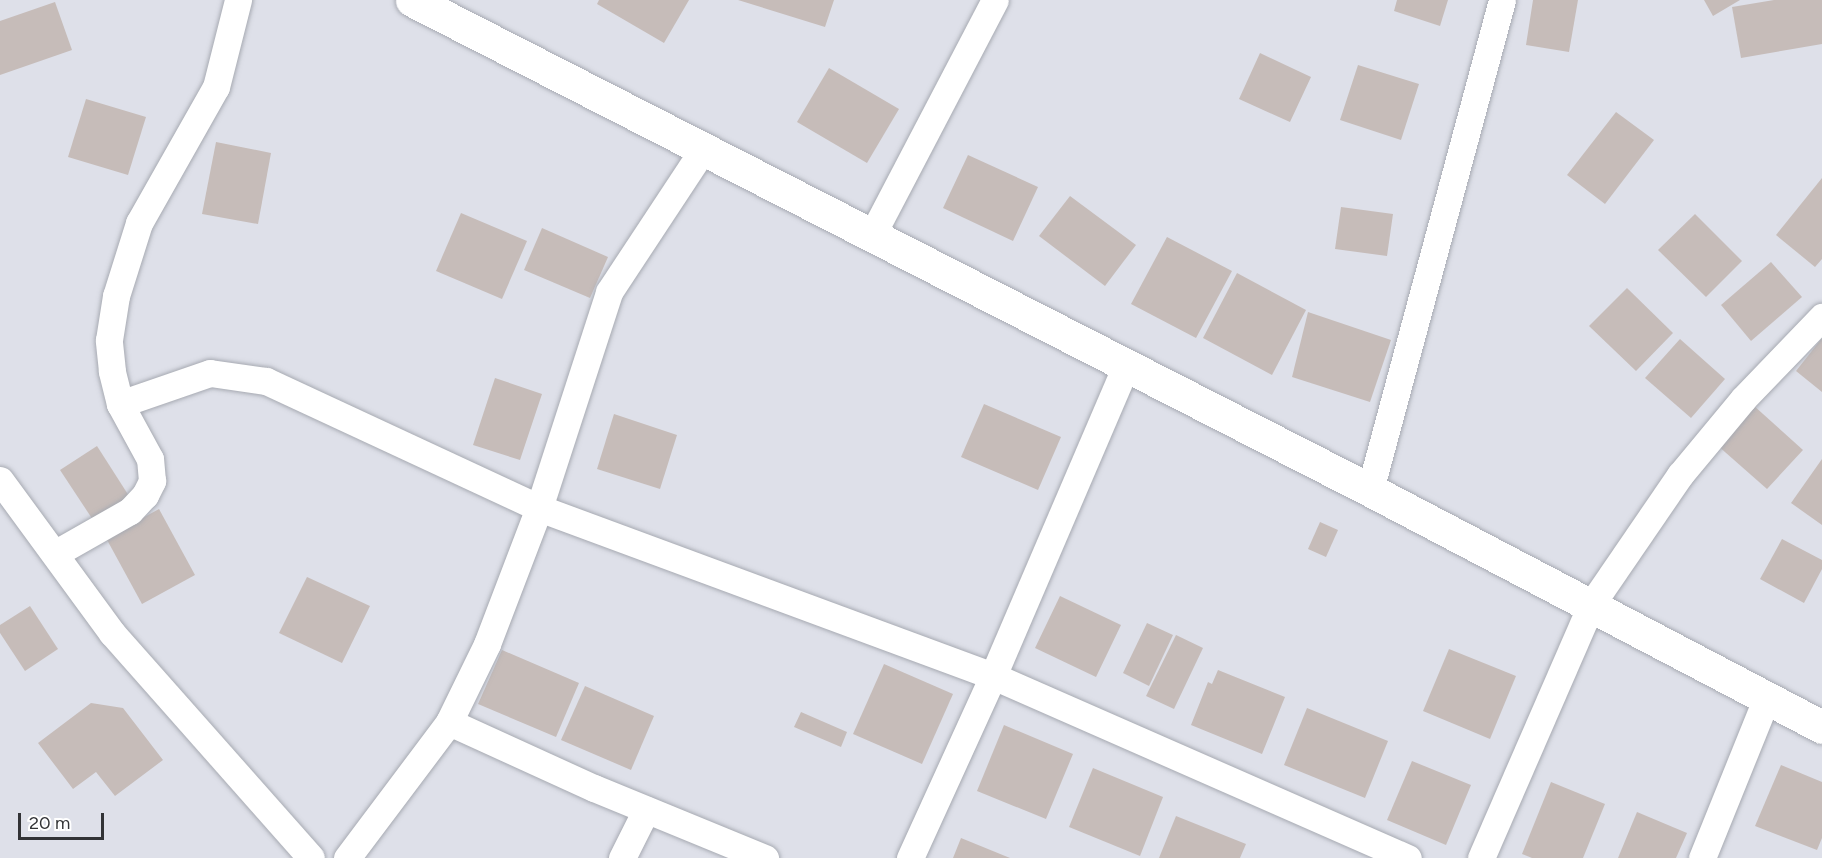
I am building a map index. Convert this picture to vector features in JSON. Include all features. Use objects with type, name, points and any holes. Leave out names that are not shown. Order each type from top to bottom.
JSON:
[{"type":"main road","points":[[412,0],[454,9],[702,151],[872,235],[1370,490],[1822,727]]},
{"type":"street","points":[[56,553],[130,511],[145,495],[152,481],[150,459],[120,404],[109,340],[126,258],[139,223],[216,87],[238,0]]},
{"type":"street","points":[[872,235],[995,0]]},
{"type":"street","points":[[1370,490],[1502,0]]},
{"type":"street","points":[[347,858],[449,722],[487,644],[539,508],[609,292],[702,151]]},
{"type":"street","points":[[1481,858],[1590,605],[1680,475],[1743,399],[1822,317]]},
{"type":"street","points":[[909,858],[993,676],[1126,365]]},
{"type":"street","points":[[120,404],[210,373],[267,381],[539,508],[993,676],[1408,858]]},
{"type":"street","points":[[0,480],[56,553],[112,633],[311,858]]},
{"type":"street","points":[[1702,858],[1767,697]]},
{"type":"street","points":[[449,722],[646,810],[765,858]]},
{"type":"street","points":[[622,858],[646,810]]},
{"type":"building","points":[[599,0],[689,0],[664,43],[597,4]]},
{"type":"building","points":[[738,0],[834,0],[825,27]]},
{"type":"building","points":[[1397,0],[1448,0],[1440,26],[1394,11]]},
{"type":"building","points":[[1533,0],[1578,0],[1569,52],[1526,45]]},
{"type":"building","points":[[1704,0],[1740,0],[1713,16]]},
{"type":"building","points":[[1774,0],[1822,0],[1822,44],[1741,58],[1732,7]]},
{"type":"building","points":[[55,2],[72,50],[0,75],[0,21]]},
{"type":"building","points":[[1260,53],[1311,77],[1290,122],[1239,99]]},
{"type":"building","points":[[1358,65],[1419,84],[1401,140],[1340,120]]},
{"type":"building","points":[[829,68],[899,109],[867,163],[797,122]]},
{"type":"building","points":[[86,99],[146,117],[128,175],[68,157]]},
{"type":"building","points":[[1616,112],[1654,140],[1605,204],[1567,175]]},
{"type":"building","points":[[216,142],[271,153],[258,224],[202,214]]},
{"type":"building","points":[[968,155],[1038,187],[1013,241],[943,208]]},
{"type":"building","points":[[1822,178],[1822,259],[1815,267],[1776,235]]},
{"type":"building","points":[[1070,196],[1136,245],[1105,286],[1039,236]]},
{"type":"building","points":[[1341,207],[1393,214],[1387,256],[1335,249]]},
{"type":"building","points":[[461,213],[527,241],[502,299],[436,271]]},
{"type":"building","points":[[1695,214],[1742,261],[1706,297],[1658,250]]},
{"type":"building","points":[[542,228],[608,257],[590,298],[524,270]]},
{"type":"building","points":[[1167,237],[1232,271],[1196,338],[1131,304]]},
{"type":"building","points":[[1771,262],[1802,297],[1751,341],[1721,305]]},
{"type":"building","points":[[1237,273],[1306,310],[1272,375],[1203,338]]},
{"type":"building","points":[[1627,288],[1673,333],[1636,371],[1589,326]]},
{"type":"building","points":[[1308,312],[1391,340],[1370,402],[1292,377]]},
{"type":"building","points":[[1822,338],[1822,392],[1796,371]]},
{"type":"building","points":[[1680,339],[1725,379],[1691,418],[1645,378]]},
{"type":"building","points":[[495,378],[542,394],[520,460],[473,445]]},
{"type":"building","points":[[984,404],[1061,437],[1038,490],[961,457]]},
{"type":"building","points":[[1753,405],[1803,450],[1767,489],[1717,445]]},
{"type":"building","points":[[614,414],[677,435],[660,489],[597,469]]},
{"type":"building","points":[[97,446],[129,496],[93,520],[60,470]]},
{"type":"building","points":[[1822,459],[1822,525],[1791,503]]},
{"type":"building","points":[[159,509],[195,575],[142,604],[106,538]]},
{"type":"building","points":[[1320,522],[1338,530],[1326,557],[1308,549]]},
{"type":"building","points":[[1782,539],[1822,560],[1822,569],[1804,603],[1760,579]]},
{"type":"building","points":[[307,577],[370,606],[342,663],[279,633]]},
{"type":"building","points":[[1060,596],[1121,625],[1096,677],[1035,648]]},
{"type":"building","points":[[30,606],[58,649],[25,671],[0,633],[0,625]]},
{"type":"building","points":[[1147,623],[1173,635],[1149,686],[1123,673]]},
{"type":"building","points":[[1176,635],[1203,648],[1174,709],[1146,696]]},
{"type":"building","points":[[1449,649],[1516,676],[1490,739],[1423,711]]},
{"type":"building","points":[[502,650],[579,683],[556,737],[478,704]]},
{"type":"building","points":[[884,664],[953,694],[922,764],[853,734]]},
{"type":"building","points":[[1218,670],[1285,697],[1262,754],[1191,725],[1208,682],[1212,684]]},
{"type":"building","points":[[585,686],[654,716],[631,770],[561,740]]},
{"type":"building","points":[[91,703],[123,708],[163,760],[115,796],[96,772],[73,789],[38,743]]},
{"type":"building","points":[[1307,708],[1388,741],[1365,798],[1284,765]]},
{"type":"building","points":[[801,712],[847,732],[841,747],[794,727]]},
{"type":"building","points":[[1004,725],[1073,754],[1046,819],[977,791]]},
{"type":"building","points":[[1412,761],[1471,785],[1446,845],[1387,820]]},
{"type":"building","points":[[1781,765],[1822,782],[1822,838],[1817,850],[1755,826]]},
{"type":"building","points":[[1093,768],[1163,797],[1140,856],[1069,827]]},
{"type":"building","points":[[1551,782],[1605,804],[1583,858],[1532,858],[1522,854]]},
{"type":"building","points":[[1637,812],[1687,833],[1676,858],[1618,858]]},
{"type":"building","points":[[1176,816],[1246,844],[1240,858],[1159,858]]},
{"type":"building","points":[[961,838],[1010,858],[953,858]]}]
